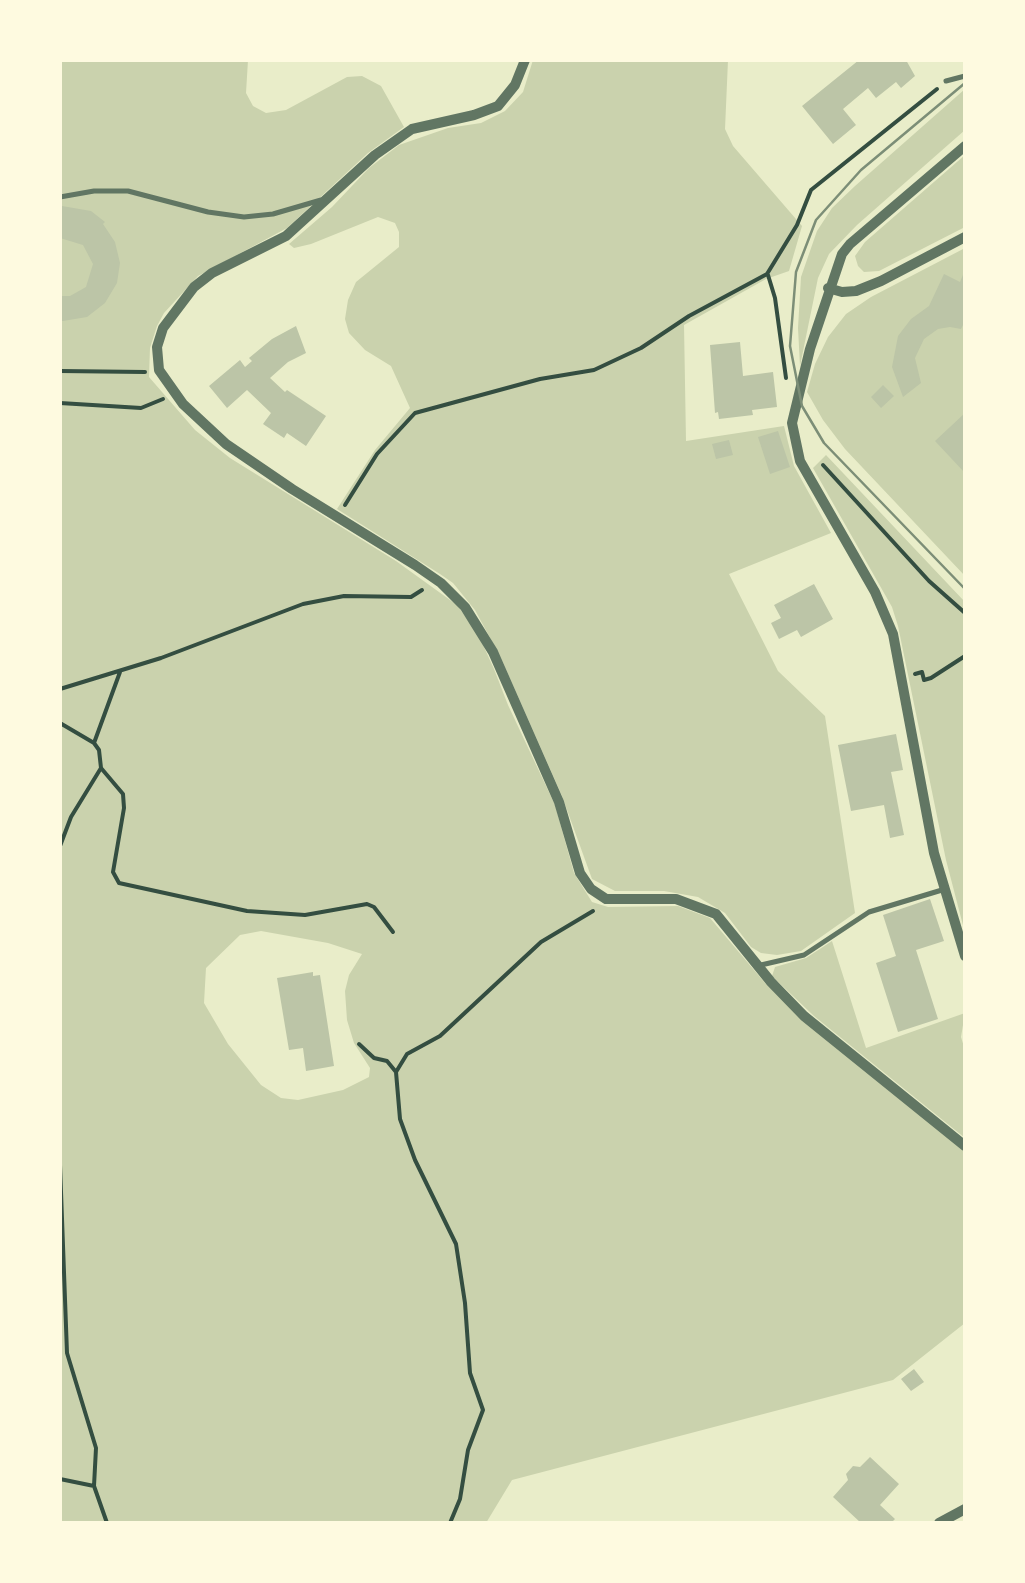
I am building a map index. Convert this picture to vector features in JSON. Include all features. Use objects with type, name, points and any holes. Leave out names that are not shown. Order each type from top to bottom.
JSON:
[{"type":"street","points":[[525,60],[515,85],[498,106],[412,129],[375,155],[286,236],[212,274],[186,294],[161,333],[159,370],[173,392],[226,444],[432,576],[461,602],[487,640],[562,811],[580,872],[590,889],[606,899],[662,898],[699,905],[722,920],[804,1016],[965,1146]]},
{"type":"street","points":[[965,146],[842,254],[828,288],[792,423],[796,447],[815,489],[881,604],[893,634],[943,890],[965,956]]},
{"type":"street","points":[[828,288],[856,291],[882,282],[965,238]]},
{"type":"street","points":[[939,1523],[965,1510]]},
{"type":"lane","points":[[946,81],[965,76]]},
{"type":"lane","points":[[60,197],[128,191],[244,217],[329,200]]},
{"type":"lane","points":[[758,966],[804,954],[869,912],[943,890]]},
{"type":"path","points":[[338,518],[368,466],[416,413],[540,379],[594,370],[641,348],[689,316],[767,274],[797,225],[811,190],[946,81]]},
{"type":"path","points":[[767,274],[775,298],[784,369],[797,400]]},
{"type":"path","points":[[60,371],[159,370]]},
{"type":"path","points":[[60,404],[142,408],[173,392]]},
{"type":"path","points":[[796,447],[813,455],[929,581],[965,613]]},
{"type":"path","points":[[60,690],[303,604],[344,596],[410,597],[418,594],[432,576]]},
{"type":"path","points":[[900,677],[922,672],[924,680],[965,656]]},
{"type":"path","points":[[94,742],[121,670]]},
{"type":"path","points":[[60,723],[94,742],[101,768],[123,794],[113,872],[119,882],[241,911],[305,915],[367,904],[374,907],[393,932]]},
{"type":"path","points":[[60,846],[71,817],[101,768]]},
{"type":"path","points":[[450,1523],[460,1499],[468,1450],[483,1410],[470,1372],[456,1244],[400,1120],[396,1072],[406,1054],[440,1036],[540,942],[606,899]]},
{"type":"path","points":[[359,1044],[374,1058],[387,1061],[396,1072]]},
{"type":"path","points":[[60,1165],[67,1353],[96,1448],[94,1486],[108,1523]]},
{"type":"path","points":[[60,1479],[94,1486]]},
{"type":"green space","points":[[60,60],[248,60],[246,93],[253,106],[266,113],[286,110],[347,77],[362,76],[381,86],[404,127],[368,153],[287,228],[198,276],[157,326],[150,348],[149,377],[195,430],[230,458],[396,561],[457,605],[478,634],[494,669],[555,805],[574,873],[592,902],[608,907],[678,906],[710,918],[765,983],[965,1152],[965,1323],[893,1380],[512,1480],[486,1523],[60,1523]],"holes":[[[261,931],[328,943],[362,954],[349,975],[345,991],[347,1020],[354,1043],[370,1068],[369,1077],[343,1090],[298,1100],[281,1098],[261,1085],[228,1044],[204,1003],[206,968],[240,935]]]},
{"type":"green space","points":[[533,60],[728,60],[725,129],[733,146],[802,226],[789,271],[766,279],[684,325],[686,441],[784,426],[794,466],[831,533],[729,574],[778,671],[825,716],[855,913],[801,951],[761,953],[751,947],[725,913],[698,897],[664,891],[615,891],[592,879],[562,796],[501,658],[475,610],[453,583],[337,509],[375,450],[410,408],[391,366],[365,350],[349,333],[345,319],[356,282],[399,247],[399,232],[395,223],[378,217],[311,244],[294,248],[289,244],[399,145],[448,128],[481,123],[505,111],[523,92]]},
{"type":"green space","points":[[965,89],[965,130],[829,254],[818,278],[800,366],[801,277],[817,231],[832,208]]},
{"type":"green space","points":[[965,155],[965,227],[879,271],[864,272],[855,256],[865,242]]},
{"type":"green space","points":[[965,248],[965,576],[845,449],[807,392],[828,337],[846,314]]},
{"type":"green space","points":[[826,455],[965,602],[965,933],[898,626],[892,607],[813,468]]},
{"type":"green space","points":[[832,941],[866,1048],[965,1013],[961,1037],[965,1050],[965,1138],[814,1016],[772,976],[775,967],[806,958]]},
{"type":"building","points":[[859,60],[906,60],[915,76],[901,88],[896,82],[876,98],[868,88],[843,109],[856,125],[833,144],[802,106]]},
{"type":"building","points":[[62,206],[91,211],[105,222],[120,263],[117,283],[105,303],[87,317],[60,321],[60,296],[70,296],[86,287],[93,264],[83,245],[60,238]]},
{"type":"building","points":[[965,270],[965,321],[961,329],[938,329],[924,339],[915,358],[921,383],[903,397],[892,367],[898,336],[911,319],[929,306],[944,274],[960,282]]},
{"type":"building","points":[[296,326],[306,353],[270,378],[285,392],[326,416],[306,446],[263,424],[271,413],[247,390],[227,408],[209,386],[240,360],[245,367],[252,361],[249,358],[272,339]]},
{"type":"building","points":[[740,342],[743,376],[773,372],[777,407],[719,419],[718,412],[715,413],[710,345]]},
{"type":"building","points":[[883,385],[894,396],[881,408],[871,397]]},
{"type":"building","points":[[965,413],[965,473],[935,441]]},
{"type":"building","points":[[778,431],[790,467],[770,474],[758,437]]},
{"type":"building","points":[[729,440],[733,455],[716,459],[712,444]]},
{"type":"building","points":[[814,584],[833,619],[801,637],[797,630],[779,639],[771,623],[781,618],[774,605]]},
{"type":"building","points":[[896,734],[903,770],[891,772],[904,835],[890,838],[884,805],[851,811],[838,745]]},
{"type":"building","points":[[930,899],[944,941],[916,950],[938,1019],[898,1032],[876,963],[896,956],[883,915]]},
{"type":"building","points":[[313,972],[313,976],[320,975],[334,1066],[306,1071],[303,1048],[289,1050],[277,978]]},
{"type":"building","points":[[914,1369],[924,1382],[911,1391],[901,1379]]},
{"type":"building","points":[[870,1457],[899,1484],[880,1505],[895,1519],[891,1523],[861,1523],[833,1497],[848,1480],[846,1474],[853,1466],[860,1467]]},
{"type":"tram line","points":[[965,83],[861,170],[816,220],[796,272],[790,346],[802,406],[824,443],[965,589]]}]
